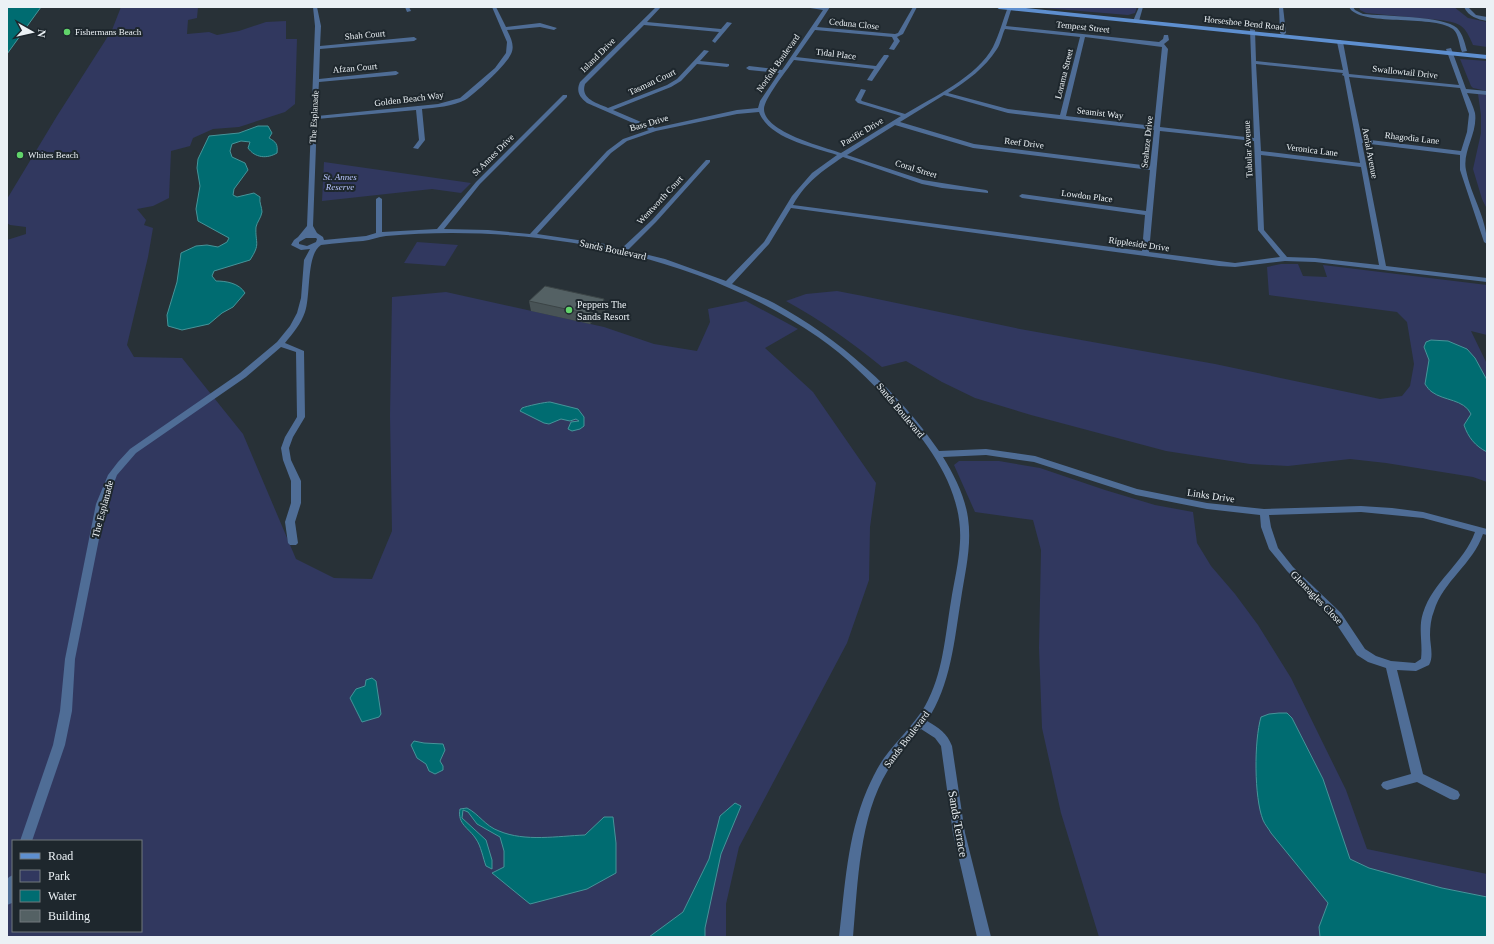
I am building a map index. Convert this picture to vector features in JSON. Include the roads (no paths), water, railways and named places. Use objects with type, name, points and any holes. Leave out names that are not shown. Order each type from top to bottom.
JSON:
[{"type":"street","name":"The Esplanade","points":[[310,227],[318,26],[315,7]]},
{"type":"street","name":"Golden Beach Way","points":[[314,118],[444,105],[462,98],[497,70],[508,57],[510,42],[494,7]]},
{"type":"street","name":"Island Drive","points":[[654,130],[585,99],[580,93],[581,86],[659,7]]},
{"type":"street","points":[[806,7],[827,8]]},
{"type":"street","points":[[892,49],[896,41],[894,36],[900,34],[915,7]]},
{"type":"street","name":"Horseshoe Bend Road","points":[[999,7],[1137,19]]},
{"type":"street","name":"Horseshoe Bend Road","points":[[1018,7],[1252,31],[1340,42],[1450,51],[1464,50],[1487,53]]},
{"type":"street","points":[[1137,19],[1141,7]]},
{"type":"street","points":[[1281,7],[1284,33]]},
{"type":"street","points":[[1351,7],[1353,11],[1362,15],[1438,23],[1451,26],[1457,31],[1464,50]]},
{"type":"street","points":[[1466,7],[1470,14],[1487,19]]},
{"type":"street","name":"Norfolk Boulevard","points":[[761,110],[763,101],[827,8]]},
{"type":"street","name":"Pacific Drive","points":[[728,284],[767,243],[789,206],[809,179],[842,155],[970,76],[995,48],[1010,8]]},
{"type":"street","points":[[540,26],[553,21]]},
{"type":"street","points":[[643,23],[722,31]]},
{"type":"street","points":[[715,40],[729,23]]},
{"type":"street","points":[[504,29],[540,26],[554,28]]},
{"type":"street","name":"Tempest Street","points":[[1004,27],[1160,44]]},
{"type":"street","name":"Ceduna Close","points":[[814,28],[894,36]]},
{"type":"street","name":"Horseshoe Bend Road","points":[[1252,31],[1284,33],[1450,51],[1487,57]]},
{"type":"street","name":"Tubular Avenue","points":[[1252,31],[1261,230],[1285,259]]},
{"type":"street","name":"Lorama Street","points":[[1063,117],[1082,35]]},
{"type":"street","points":[[1160,44],[1166,40],[1166,36]]},
{"type":"street","name":"Shah Court","points":[[317,48],[414,39]]},
{"type":"street","name":"Aerial Avenue","points":[[1340,42],[1383,268]]},
{"type":"street","name":"Seahaze Drive","points":[[1145,254],[1165,49],[1164,46],[1160,44]]},
{"type":"street","name":"Tasman Court","points":[[609,110],[674,83],[684,77],[706,50]]},
{"type":"street","points":[[1450,51],[1472,114],[1472,121],[1463,153],[1463,170],[1487,242]]},
{"type":"street","points":[[870,80],[886,56]]},
{"type":"street","name":"Tidal Place","points":[[792,58],[878,68]]},
{"type":"street","points":[[696,62],[727,65]]},
{"type":"street","name":"Swallowtail Drive","points":[[1253,62],[1487,93]]},
{"type":"street","points":[[749,68],[783,72]]},
{"type":"street","name":"Afzan Court","points":[[316,81],[396,73]]},
{"type":"street","points":[[863,90],[859,97],[860,102],[906,116]]},
{"type":"street","name":"Seamist Way","points":[[943,93],[999,110],[1257,140]]},
{"type":"street","name":"St Annes Drive","points":[[439,231],[478,183],[565,96]]},
{"type":"street","points":[[416,148],[422,140],[418,108]]},
{"type":"street","points":[[761,110],[766,121],[781,133],[842,155]]},
{"type":"street","name":"Bass Drive","points":[[533,235],[613,148],[634,136],[654,130],[737,112],[761,110]]},
{"type":"street","name":"Reef Drive","points":[[895,123],[973,146],[1153,168]]},
{"type":"street","name":"Rhagodia Lane","points":[[1359,141],[1463,153]]},
{"type":"street","name":"Veronica Lane","points":[[1258,153],[1364,165]]},
{"type":"street","name":"Coral Street","points":[[842,155],[932,184],[986,192]]},
{"type":"street","name":"Wentworth Court","points":[[624,250],[654,221],[708,160]]},
{"type":"street","name":"Lowdon Place","points":[[1022,196],[1150,213]]},
{"type":"street","points":[[379,199],[379,235]]},
{"type":"street","name":"Rippleside Drive","points":[[789,206],[1235,265],[1285,259],[1315,260],[1487,280]]},
{"type":"street","points":[[308,260],[305,252],[295,243],[310,227],[317,241]]},
{"type":"street","name":"Sands Boulevard","points":[[317,241],[439,231],[533,235],[624,250],[674,264],[728,284],[792,316],[853,360],[872,376],[901,407],[936,454],[957,491],[963,513],[965,534],[964,554],[944,668],[934,697],[920,723],[885,767],[867,803],[855,853],[846,937]]},
{"type":"street","points":[[301,237],[317,241]]},
{"type":"street","name":"The Esplanade","points":[[26,840],[59,745],[66,711],[70,659],[74,637],[101,504],[109,480],[118,466],[133,451],[243,375],[280,344],[294,327],[300,313],[305,298],[308,260],[317,241]]},
{"type":"street","points":[[300,248],[317,241]]},
{"type":"street","points":[[280,344],[300,351],[301,417],[284,448],[287,460],[296,481],[296,503],[290,522],[293,543]]},
{"type":"street","name":"Links Drive","points":[[936,454],[973,452],[1018,456],[1048,462],[1116,486],[1159,497],[1207,506],[1264,512],[1333,509],[1386,510],[1423,515],[1483,531]]},
{"type":"street","name":"Gleneagles Close","points":[[1264,512],[1266,527],[1274,549],[1290,569],[1337,616],[1361,652],[1372,659],[1391,665],[1416,667],[1425,662],[1427,658],[1424,637],[1425,624],[1431,603],[1445,581],[1464,562],[1483,531]]},
{"type":"street","points":[[1391,665],[1418,777]]},
{"type":"street","name":"Sands Terrace","points":[[920,723],[939,734],[948,750],[952,797],[966,869],[984,937]]},
{"type":"street","points":[[1387,785],[1418,777],[1454,795]]},
{"type":"street","points":[[7,899],[12,884]]},
{"type":"water","points":[[7,7],[41,7],[7,54]]},
{"type":"water","points":[[258,126],[268,126],[272,133],[269,138],[276,144],[277,153],[265,157],[258,156],[248,148],[250,142],[241,141],[232,144],[230,151],[232,157],[245,163],[248,170],[234,189],[233,195],[237,197],[254,193],[260,197],[262,212],[256,227],[257,244],[250,260],[214,271],[212,276],[216,281],[228,282],[236,285],[245,293],[233,307],[222,313],[209,324],[182,330],[168,326],[167,315],[177,282],[181,253],[196,246],[207,245],[218,247],[227,242],[229,238],[198,221],[196,209],[200,186],[197,168],[198,159],[209,136],[239,133]]},
{"type":"water","points":[[1431,340],[1448,341],[1467,349],[1475,358],[1487,380],[1487,452],[1476,444],[1470,437],[1464,425],[1471,414],[1468,409],[1459,403],[1437,395],[1425,384],[1429,360],[1424,347],[1426,342]]},
{"type":"water","points":[[550,402],[578,409],[584,417],[584,426],[580,429],[572,431],[568,429],[571,422],[579,421],[576,419],[570,421],[561,419],[549,424],[520,411],[524,407]]},
{"type":"water","points":[[372,678],[376,681],[381,714],[379,717],[362,722],[350,698],[356,689],[365,686],[366,680]]},
{"type":"water","points":[[1279,713],[1287,713],[1292,718],[1323,779],[1350,859],[1369,868],[1442,888],[1487,897],[1487,937],[1320,937],[1319,927],[1328,903],[1271,833],[1264,822],[1260,810],[1256,769],[1259,727],[1261,717]]},
{"type":"water","points":[[414,741],[443,744],[445,750],[440,761],[443,766],[443,770],[435,774],[429,771],[426,764],[417,758],[411,745]]},
{"type":"water","points":[[735,803],[741,806],[721,854],[705,928],[705,937],[649,937],[683,912],[709,859],[720,816]]},
{"type":"water","points":[[467,808],[494,829],[509,834],[531,837],[585,835],[604,817],[613,817],[616,843],[616,873],[587,889],[530,904],[492,873],[504,867],[504,851],[500,837],[477,824],[468,812],[463,810],[462,818],[486,840],[492,860],[492,869],[486,866],[478,842],[464,826],[460,818],[460,809]]},
{"type":"place","name":"Fishermans Beach","points":[[67,32]]},
{"type":"place","name":"Whites Beach","points":[[20,155]]},
{"type":"place","name":"Peppers The Sands Resort","points":[[569,310]]},
{"type":"park label","name":"St. Annes Reserve","points":[[340,182]]}]
